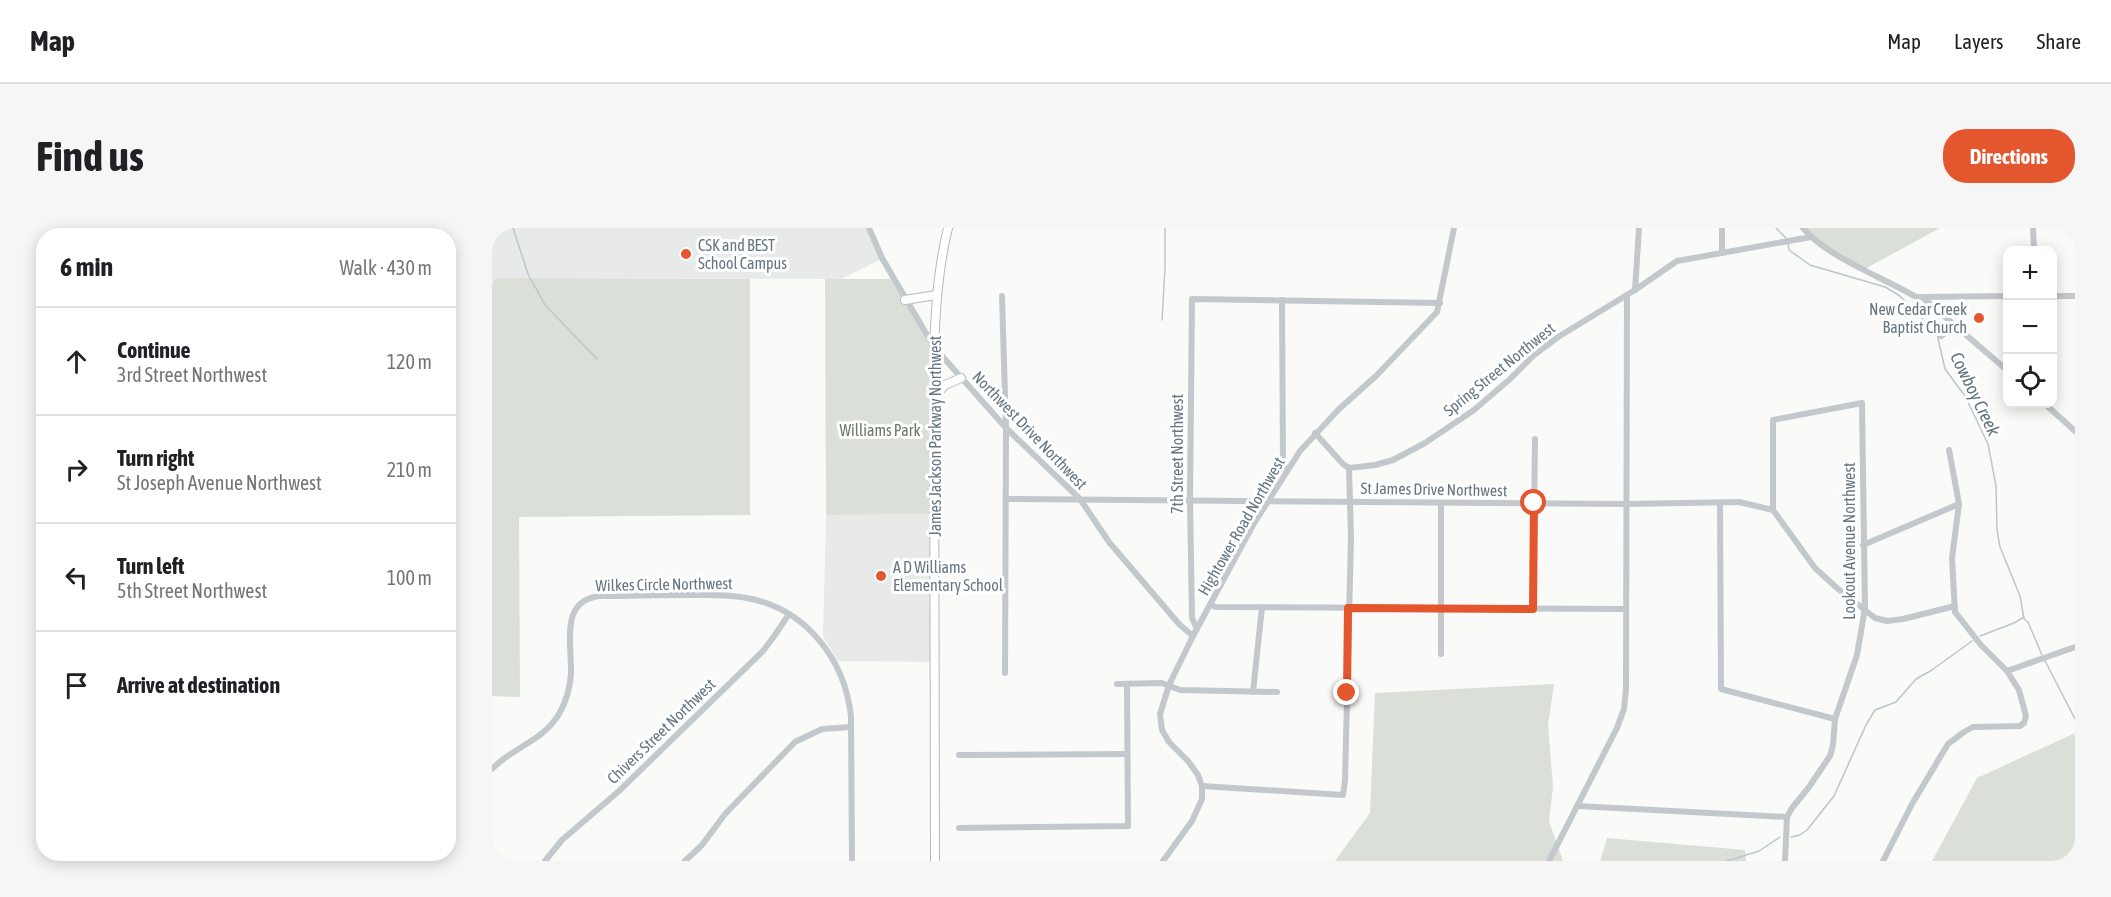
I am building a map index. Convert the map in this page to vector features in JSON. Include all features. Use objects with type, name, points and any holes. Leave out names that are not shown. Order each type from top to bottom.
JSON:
[{"type":"main road","name":"James Jackson Parkway Northwest","points":[[935,861],[934,347],[940,259],[948,228]]},
{"type":"main road","points":[[905,300],[936,295]]},
{"type":"main road","points":[[934,397],[945,385],[961,378]]},
{"type":"street","name":"Northwest Drive Northwest","points":[[868,228],[905,300],[934,347],[1006,428],[1080,499],[1109,542],[1179,624],[1195,633]]},
{"type":"street","name":"Hightower Road Northwest","points":[[1202,786],[1198,775],[1188,761],[1169,742],[1162,730],[1160,714],[1169,685],[1268,500],[1287,471],[1315,433],[1431,320],[1440,303],[1454,228]]},
{"type":"street","points":[[1635,290],[1638,228]]},
{"type":"street","points":[[1722,228],[1722,252]]},
{"type":"street","points":[[1803,228],[1815,242],[1916,297],[2003,296]]},
{"type":"street","points":[[2033,228],[2034,246]]},
{"type":"street","name":"Spring Street Northwest","points":[[1349,468],[1393,460],[1425,443],[1473,410],[1534,355],[1558,337],[1635,290],[1677,261],[1811,237]]},
{"type":"street","points":[[1549,861],[1617,728],[1624,709],[1626,689],[1627,295]]},
{"type":"street","points":[[1002,296],[1006,428],[1005,673]]},
{"type":"street","points":[[2057,296],[2075,296]]},
{"type":"street","points":[[1922,297],[2003,367]]},
{"type":"street","name":"7th Street Northwest","points":[[1195,633],[1192,618],[1190,499],[1192,299],[1282,300]]},
{"type":"street","points":[[1287,471],[1283,462],[1282,300],[1440,303]]},
{"type":"street","points":[[1941,336],[1956,326]]},
{"type":"street","name":"Lookout Avenue Northwest","points":[[1773,510],[1773,420],[1862,403],[1865,608],[1857,655],[1835,719],[1830,756],[1787,817]]},
{"type":"street","points":[[2049,408],[2075,431]]},
{"type":"street","points":[[1163,861],[1198,810],[1202,799],[1202,786],[1343,795],[1350,537],[1349,468],[1315,433]]},
{"type":"street","points":[[1533,609],[1535,439]]},
{"type":"street","points":[[1882,861],[1948,744],[1973,727],[2020,726],[2024,723],[2026,716],[2019,690],[2007,671],[1981,645],[1955,612],[1952,558],[1959,504],[1949,450]]},
{"type":"street","name":"St James Drive Northwest","points":[[1005,499],[1627,504],[1739,501],[1773,510]]},
{"type":"street","points":[[1441,503],[1441,654]]},
{"type":"street","points":[[1720,503],[1721,689],[1835,719]]},
{"type":"street","points":[[1863,545],[1959,504]]},
{"type":"street","points":[[1773,510],[1815,568],[1875,618],[1887,621],[1903,619],[1955,606]]},
{"type":"street","name":"Wilkes Circle Northwest","points":[[492,769],[505,757],[545,733],[558,717],[569,686],[572,615],[586,598],[601,596],[737,596],[763,602],[789,614],[816,635],[836,664],[848,695],[851,728],[852,861]]},
{"type":"street","points":[[1211,605],[1216,607],[1626,609]]},
{"type":"street","points":[[1253,692],[1262,607]]},
{"type":"street","name":"Chivers Street Northwest","points":[[545,861],[562,840],[619,791],[763,651],[789,614]]},
{"type":"street","points":[[2007,671],[2075,647]]},
{"type":"street","points":[[1117,684],[1162,683],[1180,690],[1277,692]]},
{"type":"street","points":[[959,828],[1128,826],[1127,684]]},
{"type":"street","points":[[685,861],[702,845],[725,814],[795,742],[822,729],[851,728]]},
{"type":"street","points":[[959,755],[1127,754]]},
{"type":"street","points":[[1578,806],[1787,817],[1785,861]]},
{"type":"shaded area","name":"CSK and BEST School Campus","points":[[492,228],[869,228],[882,259],[841,279],[496,278],[492,283]]},
{"type":"shaded area","name":"A D Williams Elementary School","points":[[937,514],[938,662],[838,661],[823,636],[826,515]]},
{"type":"green space","points":[[1804,228],[1940,228],[1861,271],[1812,241]]},
{"type":"green space","points":[[496,278],[750,279],[750,515],[519,517],[520,697],[492,696],[492,283]]},
{"type":"green space","name":"Williams Park","points":[[825,279],[892,279],[933,346],[937,514],[826,515]]},
{"type":"green space","points":[[1554,684],[1548,725],[1553,787],[1549,821],[1563,861],[1335,861],[1370,813],[1375,693]]},
{"type":"green space","points":[[2075,733],[2075,861],[1932,861],[1977,778]]},
{"type":"green space","points":[[1607,838],[1745,850],[1746,861],[1600,861]]},
{"type":"waterway","points":[[513,228],[528,274],[545,305],[597,359]]},
{"type":"waterway","points":[[1162,320],[1165,228]]},
{"type":"waterway","name":"Cowboy Creek","points":[[1776,228],[1786,238]]},
{"type":"waterway","name":"Cowboy Creek","points":[[1788,243],[1789,250],[1810,265],[1885,287],[1900,296],[1937,334],[1945,369],[1965,396],[1988,444],[1996,486],[1997,530],[2000,547],[2020,596],[2024,619],[2028,622],[2042,655]]},
{"type":"waterway","points":[[1980,636],[2024,617]]},
{"type":"waterway","points":[[1791,837],[1807,830],[1834,796],[1875,710],[1896,702],[1916,679],[1972,641]]},
{"type":"waterway","name":"Cowboy Creek","points":[[2044,659],[2075,719]]},
{"type":"waterway","points":[[1727,861],[1759,851],[1780,837]]},
{"type":"place","name":"CSK and BEST School Campus","points":[[686,254]]},
{"type":"place","name":"New Cedar Creek Baptist Church","points":[[1979,318]]},
{"type":"place","name":"A D Williams Elementary School","points":[[881,576]]},
{"type":"route","points":[[1347,693],[1348,608],[1533,609],[1534,503]]}]
